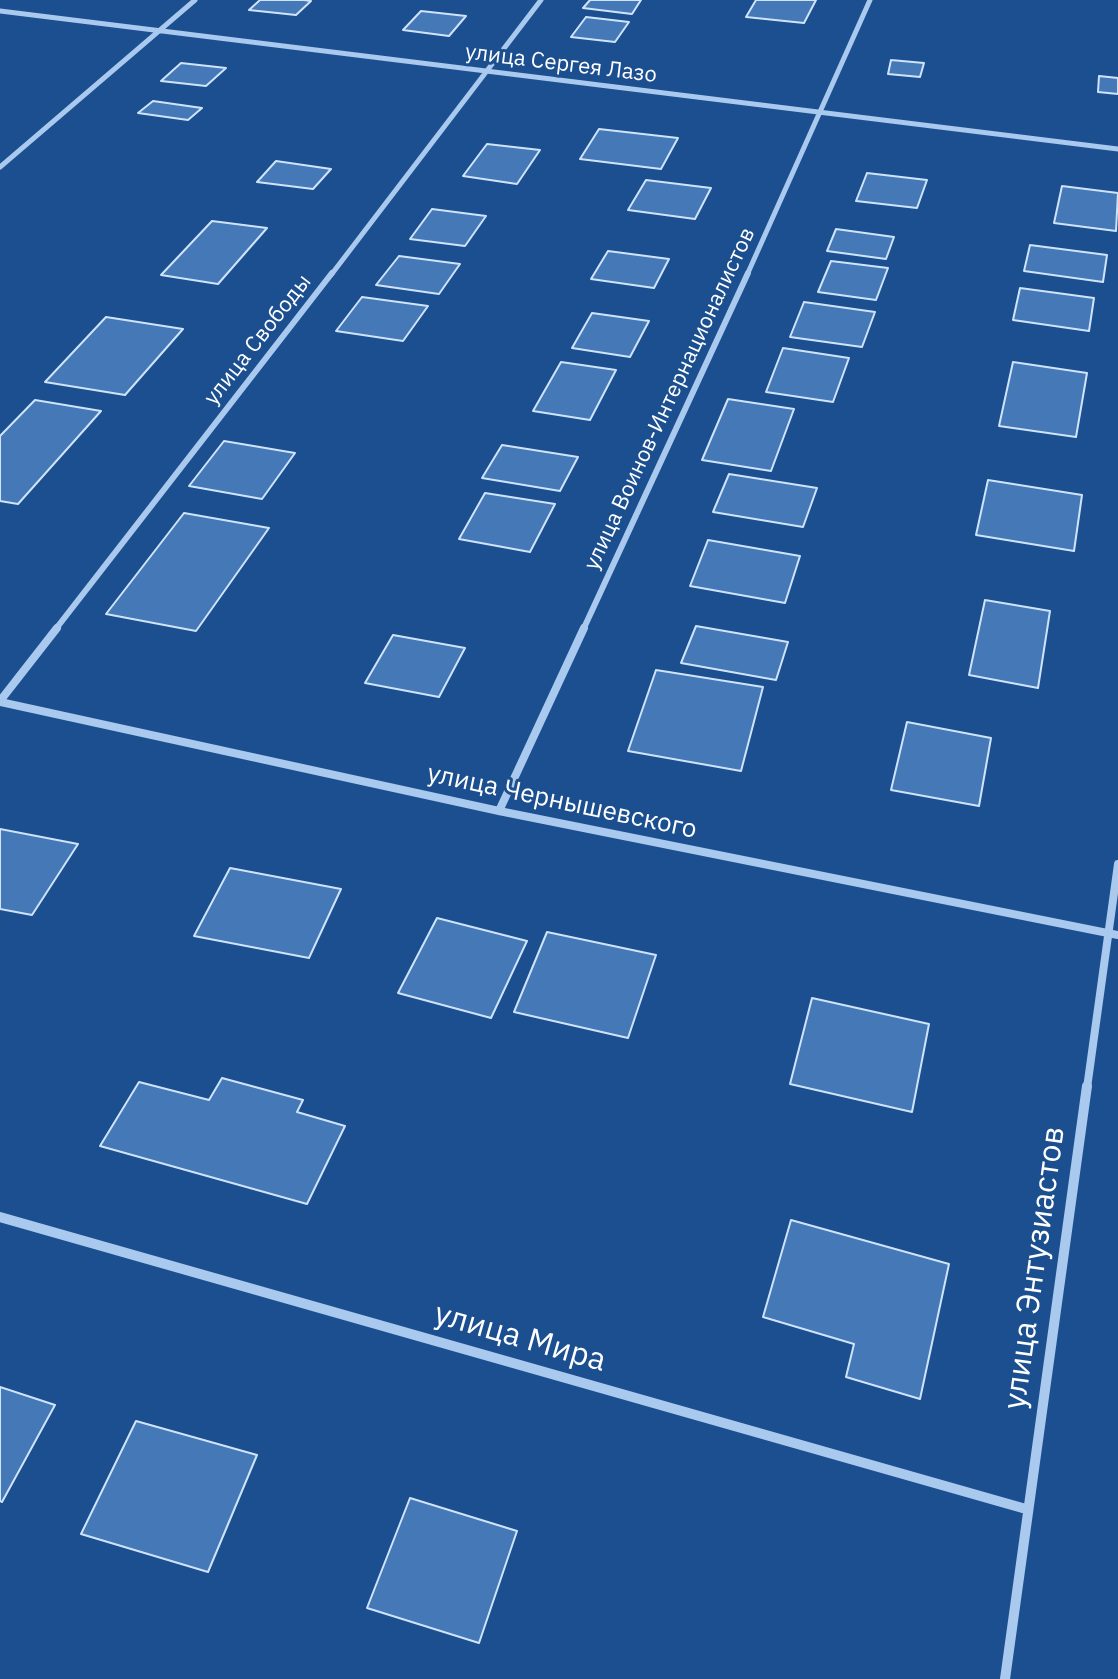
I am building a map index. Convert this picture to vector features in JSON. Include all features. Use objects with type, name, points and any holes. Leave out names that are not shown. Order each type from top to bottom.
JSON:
[{"type":"street","points":[[0,167],[195,0]]},
{"type":"street","name":"улица Свободы","points":[[0,701],[541,0]]},
{"type":"street","name":"улица Воинов-Интернационалистов","points":[[499,811],[822,113],[870,0]]},
{"type":"street","name":"улица Сергея Лазо","points":[[0,11],[1118,149]]},
{"type":"street","name":"улица Чернышевского","points":[[0,701],[499,811],[1114,934]]},
{"type":"street","name":"улица Энтузиастов","points":[[1005,1679],[1026,1509],[1114,934],[1118,864]]},
{"type":"street","name":"улица Мира","points":[[0,1217],[1026,1509]]},
{"type":"building","points":[[260,0],[311,1],[296,15],[249,10]]},
{"type":"building","points":[[590,0],[641,0],[632,14],[583,8]]},
{"type":"building","points":[[756,0],[816,0],[804,23],[746,17]]},
{"type":"building","points":[[421,11],[466,16],[449,36],[403,30]]},
{"type":"building","points":[[586,17],[629,22],[615,42],[571,37]]},
{"type":"building","points":[[891,60],[924,63],[920,77],[888,74]]},
{"type":"building","points":[[181,63],[226,68],[206,86],[161,81]]},
{"type":"building","points":[[1099,76],[1118,78],[1118,94],[1098,92]]},
{"type":"building","points":[[153,101],[202,108],[188,120],[138,113]]},
{"type":"building","points":[[599,129],[678,138],[661,169],[580,159]]},
{"type":"building","points":[[487,144],[540,150],[517,184],[463,176]]},
{"type":"building","points":[[276,161],[331,169],[313,189],[257,182]]},
{"type":"building","points":[[867,173],[927,180],[917,208],[856,201]]},
{"type":"building","points":[[646,180],[711,188],[695,219],[628,210]]},
{"type":"building","points":[[1062,186],[1118,193],[1116,231],[1054,223]]},
{"type":"building","points":[[432,209],[486,216],[465,246],[410,239]]},
{"type":"building","points":[[212,221],[267,228],[218,284],[161,275]]},
{"type":"building","points":[[836,229],[894,237],[886,259],[827,251]]},
{"type":"building","points":[[1030,245],[1107,255],[1103,282],[1024,271]]},
{"type":"building","points":[[608,251],[669,259],[654,288],[591,279]]},
{"type":"building","points":[[399,256],[460,264],[439,294],[376,285]]},
{"type":"building","points":[[831,261],[888,268],[876,300],[818,292]]},
{"type":"building","points":[[1020,288],[1094,298],[1089,331],[1013,320]]},
{"type":"building","points":[[362,297],[428,306],[403,341],[336,331]]},
{"type":"building","points":[[804,302],[875,312],[862,347],[790,337]]},
{"type":"building","points":[[592,313],[649,321],[630,357],[572,348]]},
{"type":"building","points":[[106,317],[183,329],[125,395],[45,382]]},
{"type":"building","points":[[783,348],[849,358],[833,402],[766,392]]},
{"type":"building","points":[[561,362],[616,370],[590,420],[533,411]]},
{"type":"building","points":[[1013,362],[1087,373],[1076,437],[999,426]]},
{"type":"building","points":[[728,399],[794,409],[771,471],[702,460]]},
{"type":"building","points":[[35,400],[101,411],[18,504],[0,501],[0,436]]},
{"type":"building","points":[[224,441],[295,453],[262,499],[189,486]]},
{"type":"building","points":[[502,445],[578,457],[560,491],[482,478]]},
{"type":"building","points":[[729,474],[817,488],[803,527],[713,512]]},
{"type":"building","points":[[988,480],[1082,495],[1074,551],[976,535]]},
{"type":"building","points":[[485,493],[555,504],[530,552],[459,539]]},
{"type":"building","points":[[184,513],[269,528],[196,631],[106,614]]},
{"type":"building","points":[[708,540],[800,556],[785,603],[690,586]]},
{"type":"building","points":[[985,600],[1050,611],[1038,688],[969,675]]},
{"type":"building","points":[[696,626],[788,642],[776,680],[681,663]]},
{"type":"building","points":[[393,635],[465,648],[439,697],[365,683]]},
{"type":"building","points":[[656,670],[763,687],[741,771],[628,751]]},
{"type":"building","points":[[907,722],[991,738],[979,806],[891,790]]},
{"type":"building","points":[[0,829],[78,844],[32,915],[0,909]]},
{"type":"building","points":[[230,868],[341,889],[309,958],[194,936]]},
{"type":"building","points":[[437,918],[527,941],[491,1018],[398,993]]},
{"type":"building","points":[[547,932],[656,955],[628,1038],[514,1012]]},
{"type":"building","points":[[812,998],[929,1024],[912,1112],[790,1084]]},
{"type":"building","points":[[222,1078],[303,1100],[297,1112],[345,1126],[307,1204],[100,1146],[139,1082],[209,1100]]},
{"type":"building","points":[[791,1220],[949,1264],[920,1399],[846,1377],[854,1344],[763,1317]]},
{"type":"building","points":[[0,1387],[55,1405],[2,1502],[0,1501]]},
{"type":"building","points":[[136,1421],[257,1455],[208,1572],[81,1534]]},
{"type":"building","points":[[410,1498],[517,1531],[479,1643],[367,1608]]}]
